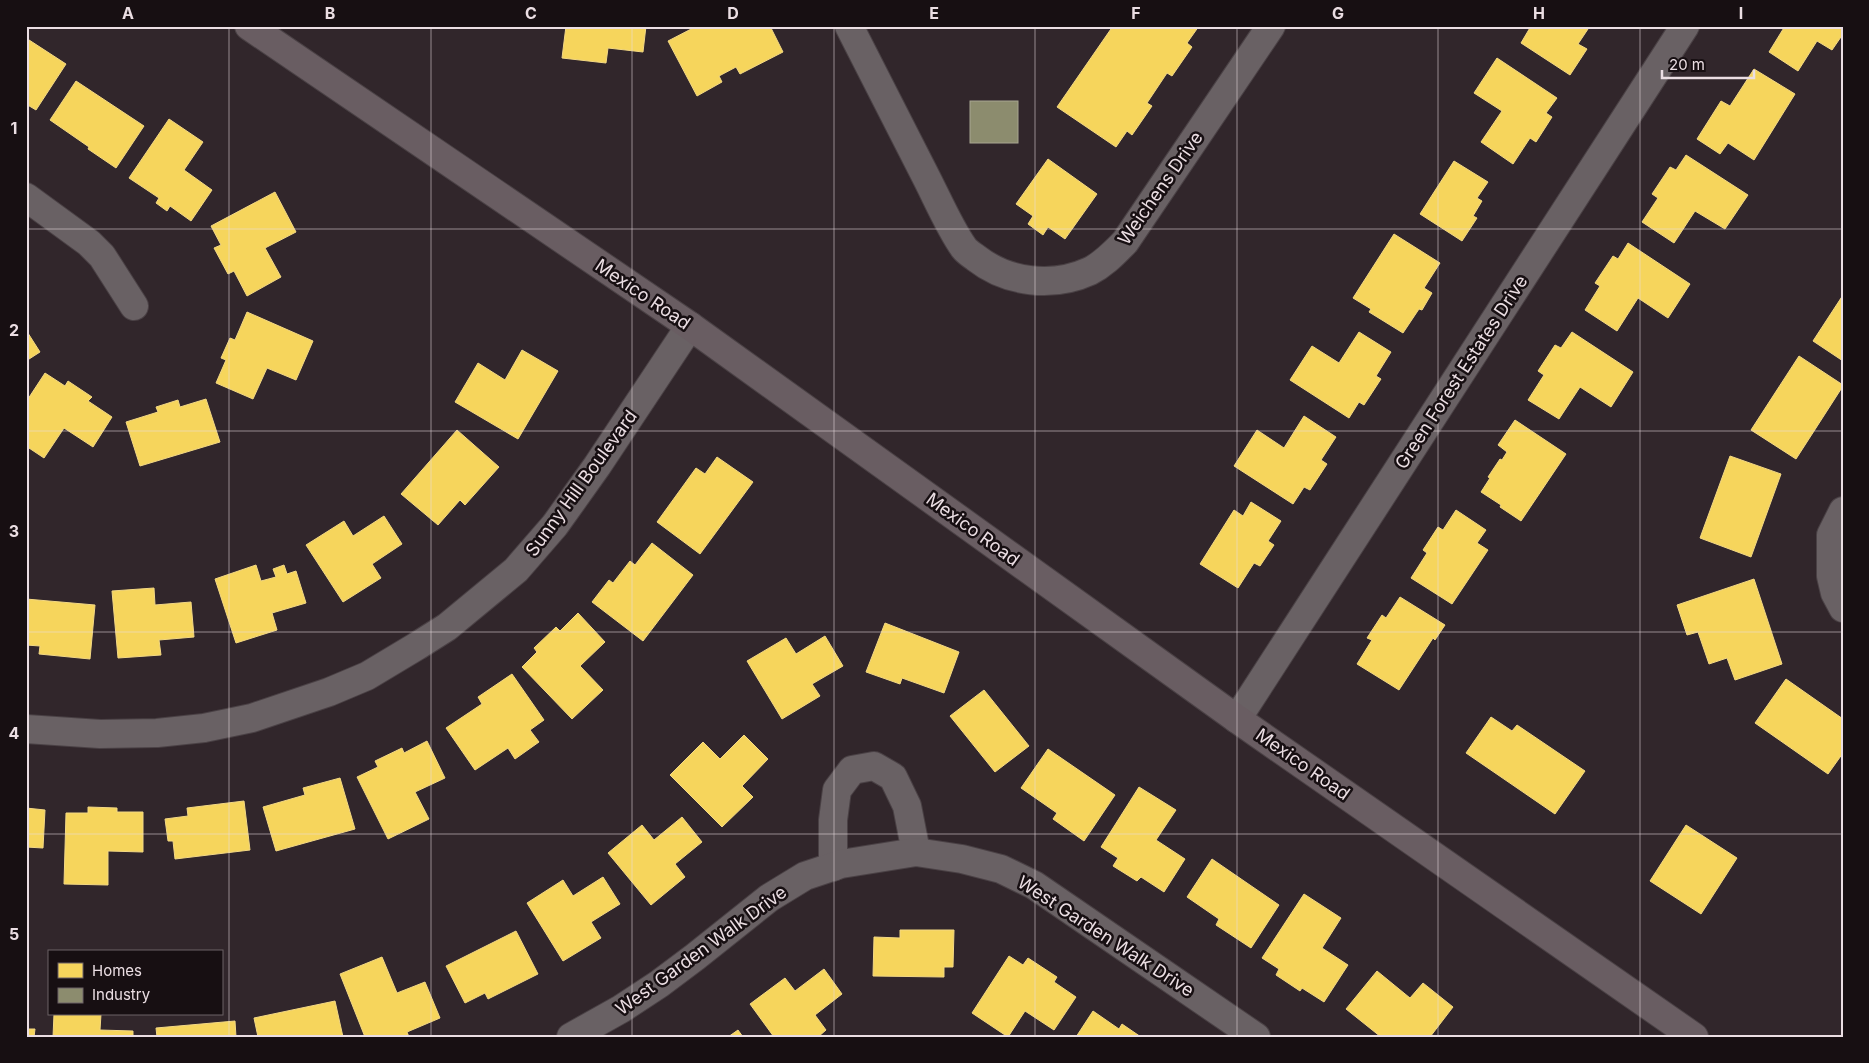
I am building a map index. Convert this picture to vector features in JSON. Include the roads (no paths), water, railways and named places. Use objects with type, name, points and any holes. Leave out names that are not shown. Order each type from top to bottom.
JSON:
[{"type":"main road","name":"Mexico Road","points":[[249,26],[690,326],[1237,719],[1694,1037]]},
{"type":"street","name":"Weichens Drive","points":[[849,26],[934,193],[965,249],[990,268],[1004,274],[1023,280],[1048,280],[1069,278],[1091,270],[1108,260],[1125,242],[1271,26]]},
{"type":"street","name":"Green Forest Estates Drive","points":[[1237,719],[1685,26]]},
{"type":"street","points":[[26,196],[96,249],[134,306]]},
{"type":"street","name":"Sunny Hill Boulevard","points":[[26,729],[100,734],[157,733],[204,728],[252,718],[329,692],[366,676],[417,646],[447,627],[510,576],[554,526],[597,466],[690,326]]},
{"type":"street","points":[[1843,511],[1831,535],[1830,560],[1835,593],[1843,608]]},
{"type":"street","points":[[833,867],[833,820],[837,790],[852,770],[874,766],[892,777],[907,806],[916,852]]},
{"type":"street","name":"West Garden Walk Drive","points":[[570,1037],[621,1009],[659,984],[696,957],[769,898],[805,876],[841,864],[916,852],[962,859],[1001,870],[1034,885],[1256,1037]]}]
